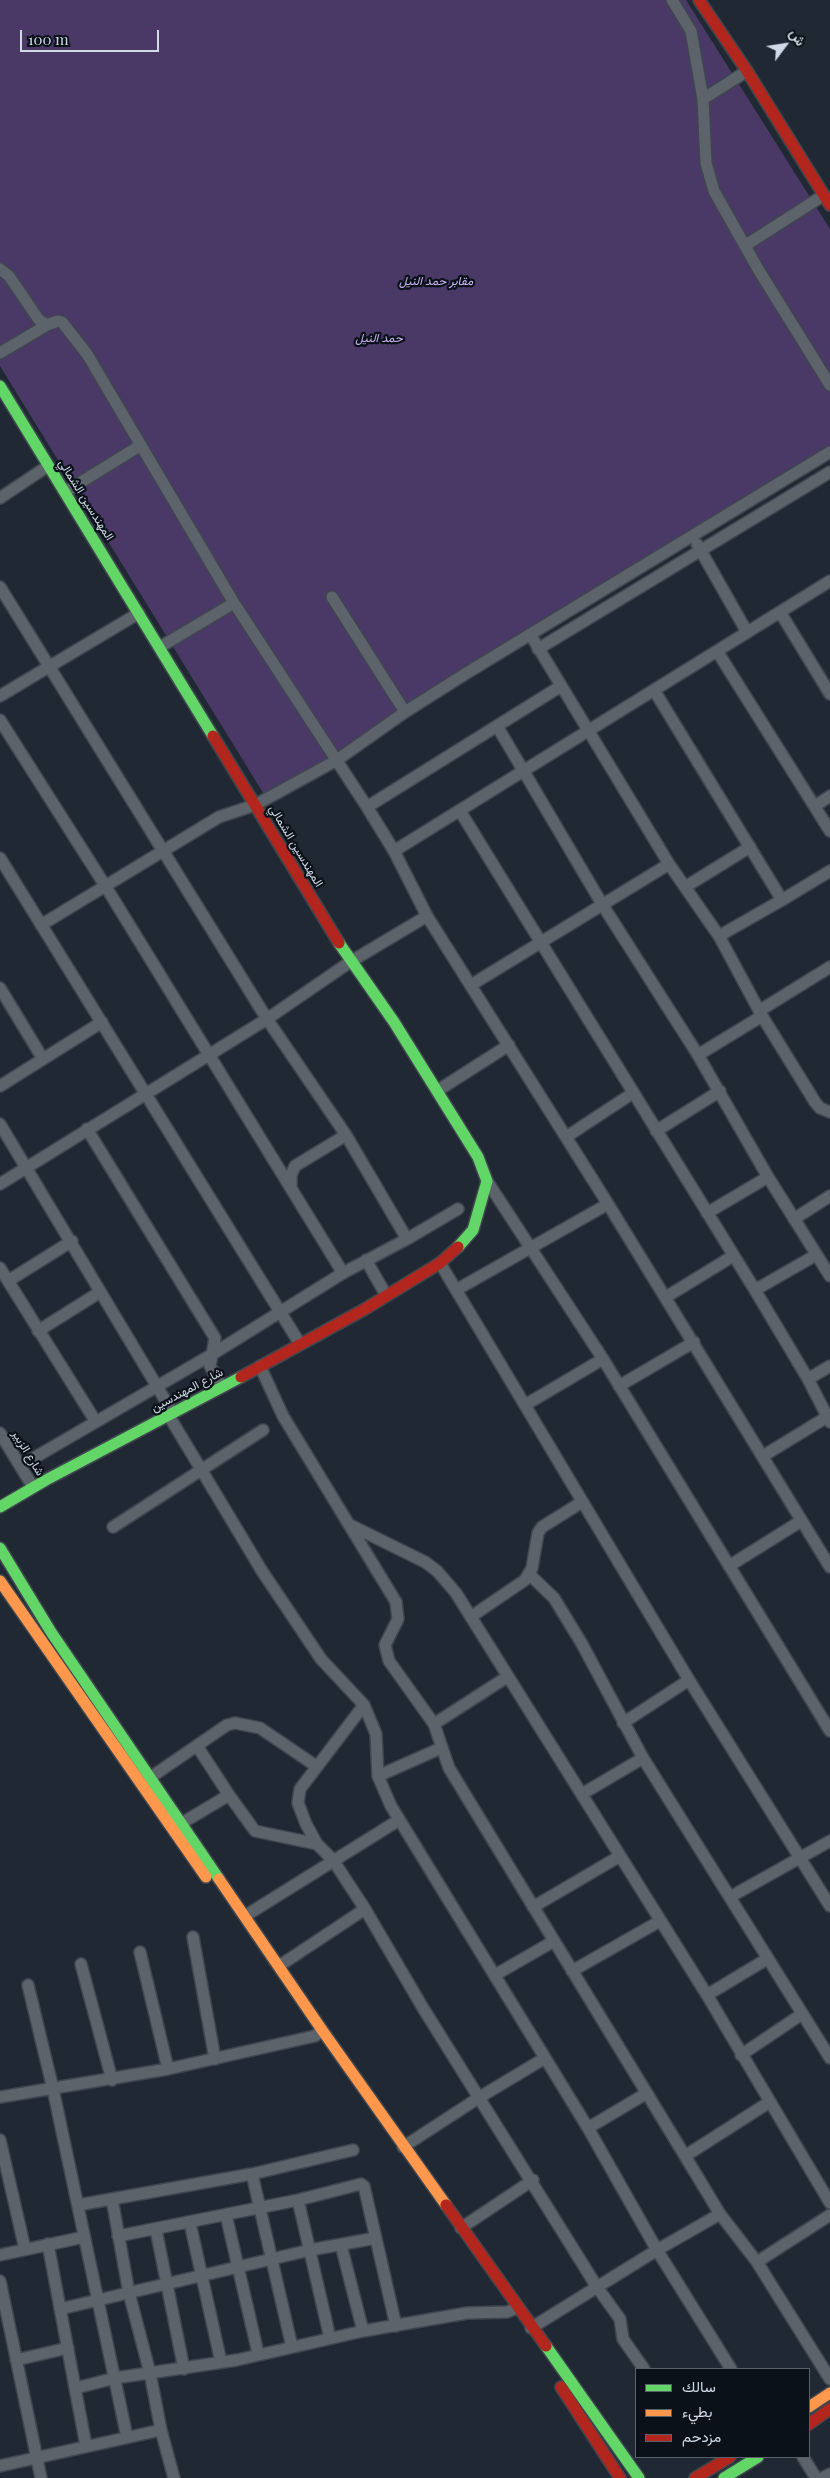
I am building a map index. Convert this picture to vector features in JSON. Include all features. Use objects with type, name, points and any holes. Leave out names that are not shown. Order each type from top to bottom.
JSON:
[{"type":"main road","points":[[698,0],[747,71],[827,200]]},
{"type":"main road","name":"المهندسين الشمالي","points":[[0,386],[350,962],[394,1022],[478,1157],[487,1181]]},
{"type":"main road","points":[[386,1295],[440,1263],[463,1242],[473,1230],[484,1199],[487,1181]]},
{"type":"main road","name":"شارع المهندسين","points":[[0,1507],[33,1487],[222,1387],[386,1295]]},
{"type":"main road","points":[[0,1548],[80,1685],[164,1808],[512,2310],[531,2328],[626,2462],[640,2478]]},
{"type":"main road","points":[[0,1581],[151,1777],[164,1808],[182,1823],[279,1966],[319,2033],[461,2228],[616,2475]]},
{"type":"main road","points":[[810,2406],[830,2393]]},
{"type":"main road","points":[[810,2423],[830,2409]]},
{"type":"main road","points":[[695,2478],[728,2458]]},
{"type":"main road","points":[[724,2478],[756,2458]]},
{"type":"street","points":[[672,0],[691,31],[703,99],[708,173],[714,191],[758,269],[830,385]]},
{"type":"street","points":[[703,99],[747,71]]},
{"type":"street","points":[[746,245],[827,200]]},
{"type":"street","points":[[0,269],[9,276],[39,320],[47,325]]},
{"type":"street","points":[[0,353],[47,325],[58,321],[62,322],[77,339],[234,602],[367,807],[394,851],[427,916],[694,1342],[830,1567]]},
{"type":"street","points":[[65,492],[141,445]]},
{"type":"street","points":[[41,925],[219,817],[255,805],[337,760],[405,712],[692,534],[830,452]]},
{"type":"street","points":[[0,498],[48,466]]},
{"type":"street","points":[[538,649],[830,472]]},
{"type":"street","points":[[692,534],[747,632]]},
{"type":"street","points":[[394,851],[830,581]]},
{"type":"street","points":[[0,587],[267,1019],[346,1135],[407,1239]]},
{"type":"street","points":[[332,597],[405,712]]},
{"type":"street","points":[[160,647],[234,602]]},
{"type":"street","points":[[780,612],[830,694]]},
{"type":"street","points":[[0,696],[139,614]]},
{"type":"street","points":[[530,634],[669,864],[719,936],[760,1014],[815,1102],[820,1108],[830,1112]]},
{"type":"street","points":[[717,652],[830,831]]},
{"type":"street","points":[[367,807],[560,686]]},
{"type":"street","points":[[654,690],[782,900]]},
{"type":"street","points":[[0,720],[210,1054],[343,1273]]},
{"type":"street","points":[[497,726],[602,904],[698,1055],[768,1177],[830,1276]]},
{"type":"street","points":[[815,806],[830,796]]},
{"type":"street","points":[[460,811],[755,1290],[808,1379],[828,1420],[764,1456]]},
{"type":"street","points":[[685,887],[750,847]]},
{"type":"street","points":[[0,858],[147,1093],[300,1344]]},
{"type":"street","points":[[471,984],[669,864]]},
{"type":"street","points":[[719,936],[830,871]]},
{"type":"street","points":[[0,1184],[267,1019],[350,962],[427,916]]},
{"type":"street","points":[[698,1055],[830,967]]},
{"type":"street","points":[[0,988],[43,1059]]},
{"type":"street","points":[[0,1086],[102,1022]]},
{"type":"street","points":[[437,1091],[509,1045]]},
{"type":"street","points":[[656,1131],[720,1091]]},
{"type":"street","points":[[566,1137],[633,1093]]},
{"type":"street","points":[[0,1124],[72,1241],[100,1292],[156,1385],[200,1471],[262,1571],[321,1659],[364,1705],[376,1734],[378,1776],[399,1820],[588,2128],[657,2250],[730,2368]]},
{"type":"street","points":[[87,1129],[215,1338],[210,1366],[222,1387]]},
{"type":"street","points":[[291,1187],[290,1175],[295,1166],[346,1135]]},
{"type":"street","points":[[707,1213],[768,1177]]},
{"type":"street","points":[[487,1181],[529,1249],[603,1359],[828,1724]]},
{"type":"street","points":[[794,1219],[830,1196]]},
{"type":"street","points":[[456,1290],[608,1204]]},
{"type":"street","points":[[20,1466],[156,1385],[211,1355],[343,1273],[458,1209]]},
{"type":"street","points":[[8,1281],[72,1241]]},
{"type":"street","points":[[755,1290],[816,1255]]},
{"type":"street","points":[[666,1297],[733,1256]]},
{"type":"street","points":[[366,1260],[386,1295]]},
{"type":"street","points":[[440,1263],[689,1680],[830,1906]]},
{"type":"street","points":[[0,1268],[96,1422]]},
{"type":"street","points":[[38,1331],[100,1292]]},
{"type":"street","points":[[619,1386],[694,1342]]},
{"type":"street","points":[[525,1405],[603,1359]]},
{"type":"street","points":[[260,1366],[283,1416],[398,1606],[398,1618],[385,1645],[386,1655],[434,1724],[449,1768],[720,2214],[758,2262],[830,2379]]},
{"type":"street","points":[[808,1379],[830,1366]]},
{"type":"street","points":[[113,1527],[263,1430]]},
{"type":"street","name":"شارع الزبير","points":[[0,1433],[33,1487]]},
{"type":"street","points":[[472,1616],[518,1586],[529,1574],[538,1533],[542,1527],[582,1502]]},
{"type":"street","points":[[729,1566],[801,1521]]},
{"type":"street","points":[[350,1525],[424,1562],[437,1571],[472,1616],[508,1677],[707,1995],[768,2103],[830,2203]]},
{"type":"street","points":[[529,1574],[554,1598],[564,1614],[643,1758],[830,2058]]},
{"type":"street","points":[[434,1724],[508,1677]]},
{"type":"street","points":[[623,1723],[689,1680]]},
{"type":"street","points":[[364,1705],[300,1789],[298,1803],[306,1824],[317,1844],[333,1860],[365,1909],[423,2008],[533,2180],[597,2287],[620,2319],[623,2339],[643,2368]]},
{"type":"street","points":[[151,1777],[227,1725],[245,1724],[260,1728],[316,1766]]},
{"type":"street","points":[[197,1746],[229,1796],[255,1831],[317,1844]]},
{"type":"street","points":[[378,1776],[441,1748]]},
{"type":"street","points":[[582,1794],[643,1758]]},
{"type":"street","points":[[182,1823],[229,1796]]},
{"type":"street","points":[[245,1916],[399,1820]]},
{"type":"street","points":[[730,1897],[830,1841]]},
{"type":"street","points":[[533,1907],[620,1856]]},
{"type":"street","points":[[279,1966],[365,1909]]},
{"type":"street","points":[[572,1972],[660,1921]]},
{"type":"street","points":[[192,1937],[215,2059]]},
{"type":"street","points":[[495,1975],[554,1941]]},
{"type":"street","points":[[140,1952],[168,2069]]},
{"type":"street","points":[[707,1995],[767,1959]]},
{"type":"street","points":[[81,1964],[112,2080]]},
{"type":"street","points":[[28,1985],[54,2090],[126,2437]]},
{"type":"street","points":[[740,2055],[802,2014]]},
{"type":"street","points":[[0,2097],[54,2090],[168,2069],[319,2033]]},
{"type":"street","points":[[403,2147],[480,2096],[545,2058]]},
{"type":"street","points":[[588,2128],[647,2093]]},
{"type":"street","points":[[685,2156],[768,2103]]},
{"type":"street","points":[[0,2140],[25,2249]]},
{"type":"street","points":[[78,2205],[252,2174],[354,2150]]},
{"type":"street","points":[[252,2174],[292,2347]]},
{"type":"street","points":[[461,2228],[533,2180]]},
{"type":"street","points":[[118,2236],[156,2230],[298,2200],[362,2184],[396,2326]]},
{"type":"street","points":[[112,2199],[129,2293],[174,2478]]},
{"type":"street","points":[[298,2200],[330,2338]]},
{"type":"street","points":[[531,2328],[657,2250],[720,2214]]},
{"type":"street","points":[[226,2215],[236,2268],[258,2353]]},
{"type":"street","points":[[758,2262],[829,2219]]},
{"type":"street","points":[[190,2223],[221,2362]]},
{"type":"street","points":[[156,2230],[184,2369]]},
{"type":"street","points":[[0,2255],[84,2237]]},
{"type":"street","points":[[60,2309],[310,2250],[376,2238]]},
{"type":"street","points":[[48,2244],[86,2446]]},
{"type":"street","points":[[341,2245],[363,2330]]},
{"type":"street","points":[[0,2281],[40,2478]]},
{"type":"street","points":[[76,2388],[115,2378],[221,2362],[363,2330],[467,2313],[512,2310]]},
{"type":"street","points":[[16,2360],[68,2348]]},
{"type":"street","points":[[0,2466],[161,2430]]},
{"type":"street","points":[[804,2458],[816,2478]]},
{"type":"street","points":[[822,2478],[830,2474]]},
{"type":"green space","name":"مقابر حمد النيل","points":[[0,0],[686,0],[830,229],[830,452],[270,804],[0,366]]},
{"type":"traffic: fast","points":[[0,386],[213,736]]},
{"type":"traffic: fast","points":[[339,943],[394,1022],[478,1157],[487,1181],[473,1230],[458,1247]]},
{"type":"traffic: fast","points":[[0,1507],[46,1480],[241,1377]]},
{"type":"traffic: fast","points":[[0,1548],[51,1632],[219,1879]]},
{"type":"traffic: fast","points":[[546,2346],[639,2478]]},
{"type":"traffic: fast","points":[[724,2478],[756,2458]]},
{"type":"traffic: slow","points":[[0,1581],[206,1877]]},
{"type":"traffic: slow","points":[[219,1879],[322,2030],[446,2205]]},
{"type":"traffic: slow","points":[[810,2406],[830,2393]]},
{"type":"traffic: jam","points":[[699,0],[747,71],[830,205]]},
{"type":"traffic: jam","points":[[213,736],[339,943]]},
{"type":"traffic: jam","points":[[241,1377],[365,1309],[440,1263],[458,1247]]},
{"type":"traffic: jam","points":[[446,2205],[546,2346]]},
{"type":"traffic: jam","points":[[561,2387],[620,2478]]},
{"type":"traffic: jam","points":[[810,2423],[830,2409]]},
{"type":"traffic: jam","points":[[695,2478],[728,2458]]},
{"type":"park label","name":"حمد النيل","points":[[379,338]]}]
